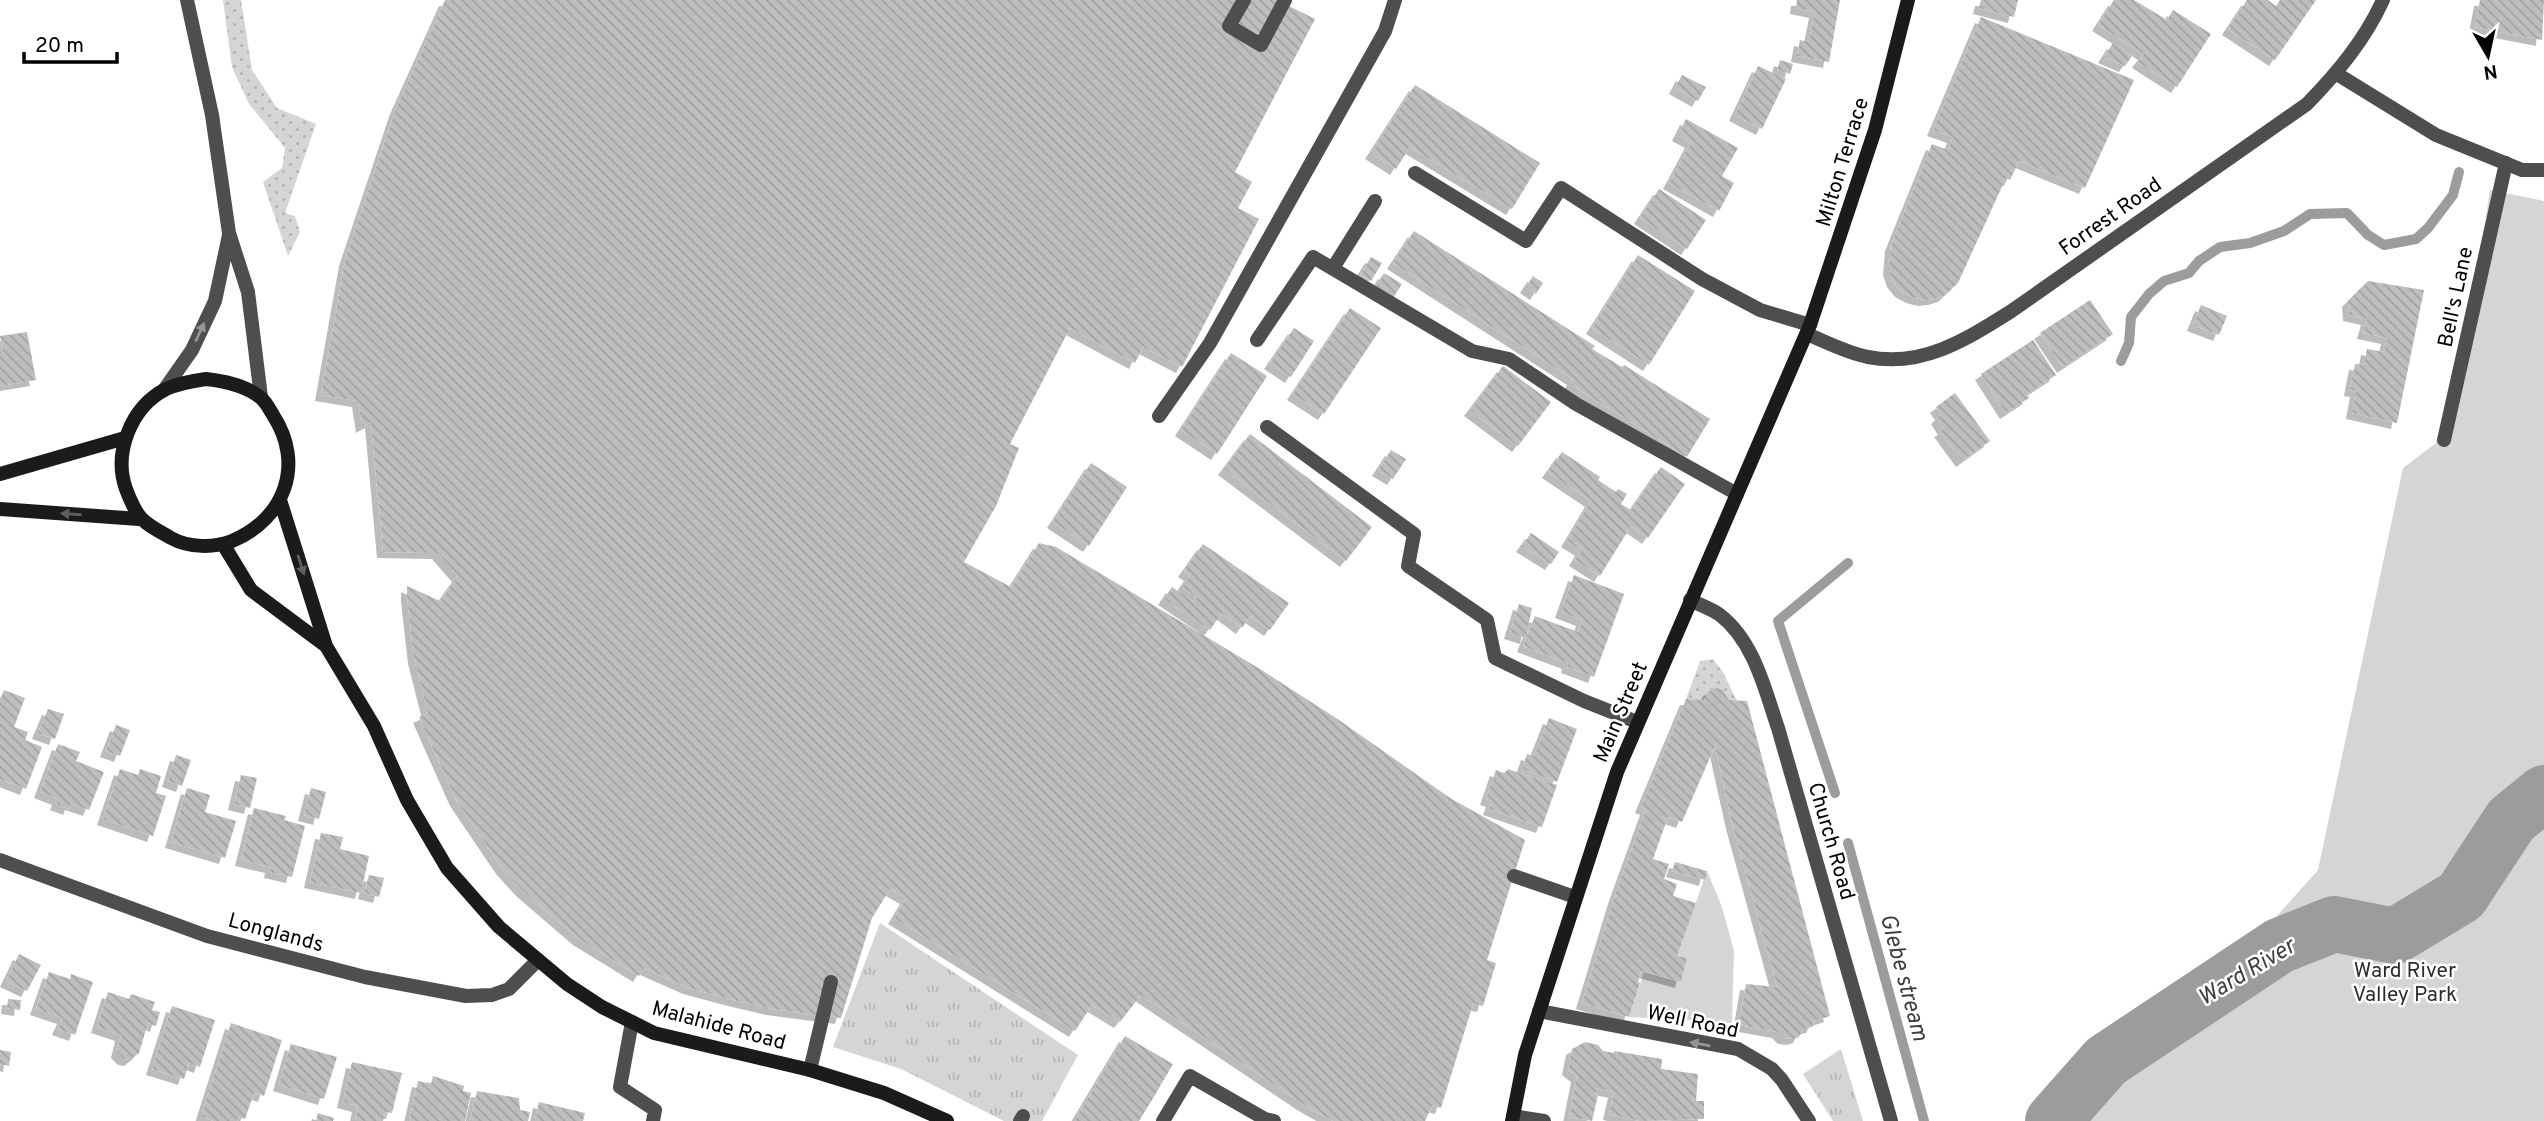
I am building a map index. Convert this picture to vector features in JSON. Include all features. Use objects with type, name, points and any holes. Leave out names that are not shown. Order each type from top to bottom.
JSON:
[{"type":"main road","name":"Milton Terrace","points":[[1809,329],[1875,130],[1908,0]]},
{"type":"main road","name":"Main Street","points":[[1513,1118],[1525,1055],[1617,772],[1809,329]]},
{"type":"main road","points":[[0,509],[139,519],[177,541],[203,546],[223,544],[250,533],[267,519],[280,500],[288,477],[288,452],[282,428],[261,397],[228,382],[206,379],[184,382],[164,390],[147,403],[134,419],[125,438],[122,462],[125,487],[139,519]]},
{"type":"main road","points":[[0,474],[125,438]]},
{"type":"main road","name":"Malahide Road","points":[[280,500],[326,646],[374,726],[407,800],[447,868],[499,927],[567,984],[632,1023],[678,1040],[810,1070],[884,1093],[947,1121]]},
{"type":"main road","name":"Malahide Road","points":[[223,544],[251,590],[326,646]]},
{"type":"street","points":[[187,0],[212,116],[229,233],[248,292],[261,397]]},
{"type":"street","points":[[1244,0],[1229,26],[1261,45],[1285,0]]},
{"type":"street","points":[[1159,416],[1210,343],[1385,32],[1395,0]]},
{"type":"street","name":"Forrest Road","points":[[1415,173],[1526,241],[1561,188],[1702,279],[1760,310],[1809,329],[1868,357],[1899,360],[1926,356],[1963,341],[2010,312],[2307,104],[2337,74],[2358,45],[2383,0]]},
{"type":"street","points":[[2337,74],[2436,135],[2522,170],[2544,170]]},
{"type":"street","name":"Bell's Lane","points":[[2444,440],[2506,163]]},
{"type":"street","points":[[1333,268],[1375,201]]},
{"type":"street","points":[[164,390],[192,349],[215,301],[229,233]]},
{"type":"street","points":[[1257,340],[1313,257],[1472,351],[1509,359],[1576,404],[1737,494]]},
{"type":"street","points":[[1267,427],[1414,534],[1408,566],[1487,620],[1495,658],[1584,701],[1637,722]]},
{"type":"street","name":"Church Road","points":[[1690,600],[1720,615],[1738,633],[1756,664],[1781,740],[1891,1121]]},
{"type":"street","name":"Longlands","points":[[0,860],[207,936],[365,977],[454,994],[492,995],[509,989],[538,960]]},
{"type":"street","points":[[1514,876],[1575,897]]},
{"type":"street","points":[[810,1070],[831,982]]},
{"type":"street","name":"Well Road","points":[[1539,1011],[1738,1049],[1764,1063],[1782,1080],[1809,1121]]},
{"type":"street","points":[[632,1023],[620,1087],[655,1110],[653,1121]]},
{"type":"street","points":[[1163,1121],[1190,1076],[1265,1119],[1274,1121]]},
{"type":"street","points":[[1513,1118],[1544,1121]]},
{"type":"green space","points":[[223,0],[241,0],[252,70],[277,108],[316,124],[285,213],[295,216],[300,232],[288,256],[263,182],[282,168],[285,148],[249,104],[232,67]]},
{"type":"green space","name":"Ward River Valley Park","points":[[2490,190],[2544,201],[2544,1121],[2082,1121],[2099,1099],[2217,1011],[2230,952],[2258,937],[2318,870],[2403,468],[2436,443],[2466,350]]},
{"type":"green space","points":[[1713,659],[1723,672],[1737,701],[1729,700],[1723,690],[1710,689],[1704,700],[1686,699],[1700,661]]},
{"type":"green space","points":[[1707,871],[1722,907],[1734,951],[1732,1023],[1629,1017],[1644,972],[1681,982],[1687,959],[1677,956]]},
{"type":"green space","points":[[880,923],[1078,1055],[1042,1121],[1004,1121],[901,1069],[833,1047]]},
{"type":"green space","points":[[1841,1049],[1863,1121],[1833,1121],[1803,1074]]},
{"type":"building","points":[[445,0],[1292,0],[1289,6],[1315,19],[1235,172],[1252,182],[1238,208],[1259,219],[1182,367],[1143,347],[1135,363],[1070,328],[1010,444],[1019,448],[996,506],[964,562],[1011,587],[1039,543],[1056,547],[1260,669],[1339,720],[1450,798],[1525,840],[1487,960],[1496,963],[1483,1006],[1473,1004],[1441,1108],[1432,1106],[1425,1121],[1333,1121],[1303,1104],[1141,995],[1120,1022],[1092,1005],[1075,1031],[894,918],[906,898],[890,889],[872,918],[841,1018],[772,1009],[730,999],[689,988],[644,968],[639,976],[579,939],[522,890],[502,868],[456,800],[419,717],[428,713],[414,658],[407,586],[440,601],[458,576],[438,553],[383,552],[371,422],[362,427],[358,401],[321,395],[345,260],[396,108]]},
{"type":"building","points":[[1797,0],[1840,0],[1829,62],[1797,56],[1800,40],[1809,42],[1815,12],[1796,8]]},
{"type":"building","points":[[1981,0],[2018,0],[2014,17],[1979,8]]},
{"type":"building","points":[[2114,0],[2134,0],[2167,20],[2173,10],[2211,34],[2177,87],[2138,62],[2144,54],[2098,25]]},
{"type":"building","points":[[2247,0],[2268,0],[2276,6],[2280,0],[2316,0],[2275,60],[2228,29]]},
{"type":"building","points":[[2480,0],[2544,0],[2542,40],[2475,27]]},
{"type":"building","points":[[1981,17],[2134,80],[2085,188],[2019,161],[2010,180],[2006,178],[1958,283],[1944,296],[1924,300],[1901,291],[1893,281],[1889,269],[1891,245],[1932,144],[1948,150],[1953,137],[1933,130]]},
{"type":"building","points":[[2113,43],[2132,56],[2125,66],[2104,57]]},
{"type":"building","points":[[1780,60],[1793,64],[1790,74],[1777,70]]},
{"type":"building","points":[[1758,66],[1786,79],[1762,129],[1735,115]]},
{"type":"building","points":[[1682,75],[1706,87],[1698,101],[1675,88]]},
{"type":"building","points":[[1415,85],[1540,163],[1512,209],[1410,147],[1396,169],[1371,153]]},
{"type":"building","points":[[1686,119],[1738,148],[1722,176],[1734,183],[1719,211],[1669,183],[1691,142],[1678,135]]},
{"type":"building","points":[[1659,189],[1706,220],[1687,249],[1640,218]]},
{"type":"building","points":[[1414,231],[1595,346],[1592,349],[1622,367],[1624,365],[1710,419],[1687,457],[1570,384],[1573,379],[1393,263]]},
{"type":"building","points":[[1638,255],[1695,291],[1649,365],[1592,328]]},
{"type":"building","points":[[1371,257],[1382,263],[1371,281],[1360,275]]},
{"type":"building","points":[[1384,273],[1402,284],[1393,298],[1376,286]]},
{"type":"building","points":[[1533,276],[1543,283],[1536,294],[1526,287]]},
{"type":"building","points":[[2368,281],[2424,290],[2397,423],[2352,413],[2356,391],[2350,390],[2355,364],[2364,365],[2367,349],[2384,352],[2387,338],[2363,333],[2367,319],[2349,315],[2348,301]]},
{"type":"building","points":[[2090,300],[2113,334],[2063,367],[2040,333]]},
{"type":"building","points":[[2201,305],[2227,316],[2219,335],[2193,325]]},
{"type":"building","points":[[1350,308],[1381,328],[1324,414],[1293,394]]},
{"type":"building","points":[[1294,328],[1314,341],[1291,377],[1270,363]]},
{"type":"building","points":[[27,332],[36,380],[0,386],[0,355],[4,355],[0,336]]},
{"type":"building","points":[[2033,340],[2056,375],[2027,394],[2029,398],[2006,413],[1981,374]]},
{"type":"building","points":[[1231,353],[1267,376],[1217,454],[1181,430]]},
{"type":"building","points":[[1503,366],[1551,402],[1518,446],[1470,410]]},
{"type":"building","points":[[1955,393],[1990,441],[1962,461],[1940,431],[1944,429],[1937,418],[1941,414],[1936,407]]},
{"type":"building","points":[[1250,434],[1372,527],[1346,561],[1224,469]]},
{"type":"building","points":[[1391,450],[1406,459],[1393,479],[1378,470]]},
{"type":"building","points":[[1562,452],[1600,477],[1598,480],[1616,492],[1618,489],[1627,494],[1621,504],[1631,510],[1661,467],[1685,484],[1648,538],[1631,526],[1600,576],[1575,560],[1581,550],[1567,541],[1591,501],[1548,472]]},
{"type":"building","points":[[1091,463],[1127,487],[1089,546],[1053,522]]},
{"type":"building","points":[[1531,533],[1559,552],[1551,564],[1522,546]]},
{"type":"building","points":[[1203,544],[1289,603],[1270,630],[1250,616],[1242,628],[1222,613],[1210,630],[1164,599],[1172,587],[1194,602],[1197,597],[1182,587],[1190,575],[1184,571]]},
{"type":"building","points":[[1574,575],[1624,594],[1594,677],[1567,667],[1568,663],[1523,646],[1535,616],[1578,632],[1582,620],[1561,612]]},
{"type":"building","points":[[1519,604],[1532,608],[1526,638],[1510,633]]},
{"type":"building","points":[[1711,689],[1723,690],[1729,700],[1747,701],[1830,1016],[1815,1021],[1812,1027],[1803,1029],[1799,1037],[1793,1039],[1784,1038],[1778,1032],[1739,1025],[1746,984],[1777,987],[1732,823],[1715,746],[1682,822],[1668,817],[1653,859],[1669,864],[1664,879],[1677,884],[1673,896],[1696,903],[1677,956],[1687,958],[1681,982],[1641,971],[1629,1017],[1582,1003],[1614,898],[1646,809],[1641,807],[1686,699],[1704,700]]},
{"type":"building","points":[[4,690],[25,698],[14,727],[28,732],[25,740],[42,747],[26,789],[0,779],[0,700]]},
{"type":"building","points":[[48,709],[64,714],[55,739],[38,733]]},
{"type":"building","points":[[1549,718],[1577,729],[1557,782],[1522,769],[1527,754],[1534,756]]},
{"type":"building","points":[[116,725],[130,730],[120,756],[106,751]]},
{"type":"building","points":[[58,744],[80,752],[76,761],[104,772],[89,810],[71,804],[69,809],[56,804],[58,799],[40,792]]},
{"type":"building","points":[[176,755],[191,760],[182,786],[168,781]]},
{"type":"building","points":[[120,769],[138,775],[140,769],[161,776],[156,793],[166,796],[153,836],[103,819]]},
{"type":"building","points":[[1508,769],[1557,785],[1542,827],[1489,809],[1492,801],[1486,799],[1496,770],[1504,773]]},
{"type":"building","points":[[241,775],[257,778],[250,808],[234,804]]},
{"type":"building","points":[[187,788],[210,795],[205,812],[236,821],[225,858],[171,842]]},
{"type":"building","points":[[311,788],[326,792],[319,819],[304,815]]},
{"type":"building","points":[[254,808],[286,816],[284,820],[305,826],[292,877],[270,872],[271,867],[241,860]]},
{"type":"building","points":[[321,833],[343,837],[340,849],[369,856],[361,893],[310,882]]},
{"type":"building","points":[[1675,862],[1707,871],[1705,880],[1672,871]]},
{"type":"building","points":[[369,875],[384,878],[379,897],[364,893]]},
{"type":"building","points":[[19,954],[41,965],[27,991],[6,981]]},
{"type":"building","points":[[49,972],[70,979],[71,974],[93,982],[75,1035],[58,1029],[63,1018],[36,1009]]},
{"type":"building","points":[[108,992],[129,999],[131,994],[155,1002],[152,1010],[160,1012],[156,1026],[148,1023],[139,1053],[130,1060],[124,1059],[117,1052],[121,1035],[97,1027]]},
{"type":"building","points":[[8,999],[21,1000],[20,1010],[7,1008]]},
{"type":"building","points":[[172,1006],[215,1020],[200,1067],[189,1063],[184,1079],[152,1069]]},
{"type":"building","points":[[231,1023],[282,1040],[264,1096],[254,1093],[245,1119],[238,1117],[237,1121],[214,1121],[201,1117]]},
{"type":"building","points":[[1125,1036],[1173,1064],[1152,1100],[1139,1121],[1074,1121]]},
{"type":"building","points":[[1585,1042],[1598,1045],[1603,1051],[1662,1059],[1661,1069],[1698,1074],[1696,1101],[1704,1101],[1704,1119],[1640,1121],[1609,1114],[1614,1092],[1597,1088],[1592,1121],[1569,1117],[1577,1076],[1568,1069],[1572,1049]]},
{"type":"building","points":[[291,1044],[337,1057],[324,1099],[279,1085]]},
{"type":"building","points":[[0,1050],[11,1052],[9,1066],[0,1064]]},
{"type":"building","points":[[352,1062],[402,1073],[392,1113],[385,1112],[383,1121],[355,1121],[358,1106],[343,1102]]},
{"type":"building","points":[[433,1076],[464,1086],[463,1091],[471,1093],[465,1121],[409,1121],[418,1081],[431,1084]]},
{"type":"building","points":[[477,1091],[519,1098],[520,1110],[530,1112],[528,1121],[470,1121]]},
{"type":"building","points":[[539,1102],[585,1113],[583,1121],[535,1121]]},
{"type":"building","points":[[318,1113],[334,1118],[333,1121],[316,1121]]},
{"type":"waterway","name":"Glebe stream","points":[[2121,361],[2129,343],[2131,317],[2149,294],[2164,281],[2189,273],[2199,261],[2220,247],[2250,243],[2284,231],[2310,214],[2347,213],[2368,235],[2384,245],[2416,239],[2428,228],[2453,195],[2459,172]]},
{"type":"waterway","name":"Glebe stream","points":[[1835,793],[1778,621],[1848,563]]},
{"type":"waterway","name":"Ward River","points":[[2053,1121],[2106,1061],[2279,946],[2334,924],[2395,936],[2461,896],[2511,820],[2544,793]]},
{"type":"waterway","name":"Glebe stream","points":[[1848,843],[1924,1121]]}]
